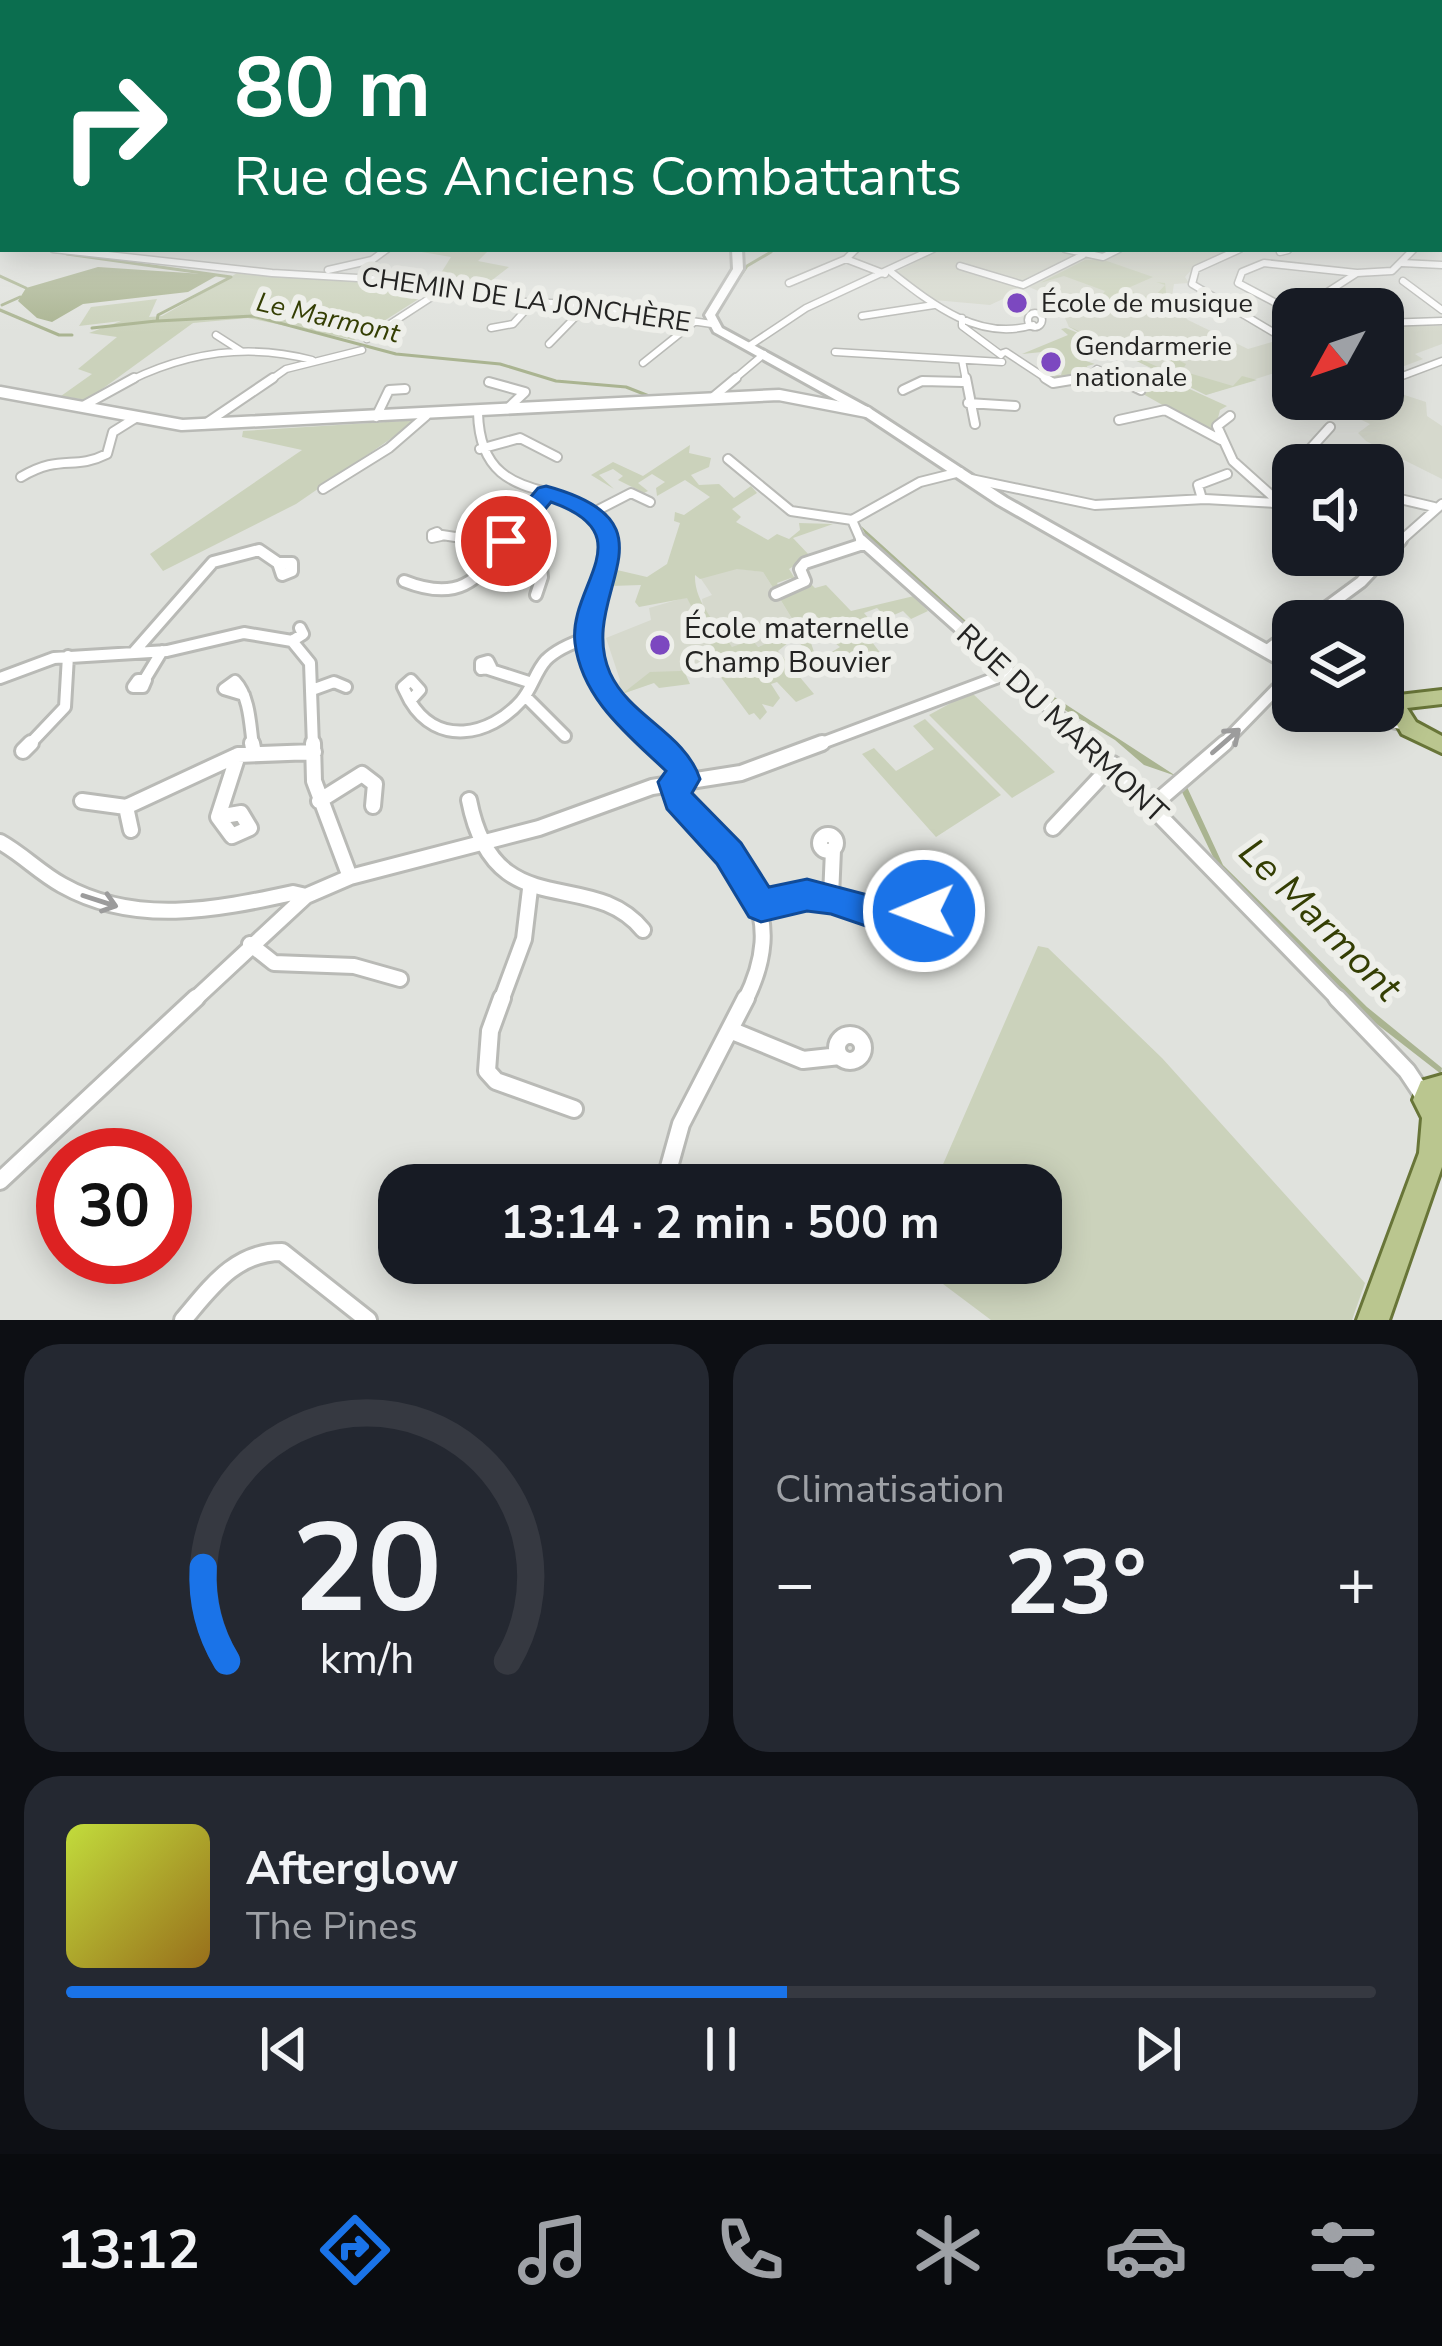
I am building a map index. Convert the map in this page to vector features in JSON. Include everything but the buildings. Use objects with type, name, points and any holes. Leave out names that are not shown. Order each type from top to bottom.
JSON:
[{"type":"main road","points":[[737,252],[735,274],[711,313],[712,324],[1272,656]]},
{"type":"main road","points":[[1404,705],[1434,697]]},
{"type":"main road","points":[[1404,715],[1442,745]]},
{"type":"main road","points":[[1373,1320],[1436,1117]]},
{"type":"street","name":"CHEMIN DE LA JONCHÈRE","points":[[80,252],[447,287],[484,298],[587,305],[712,324]]},
{"type":"street","points":[[319,273],[372,260],[383,252]]},
{"type":"street","points":[[789,283],[853,252]]},
{"type":"street","points":[[749,346],[806,308],[927,252]]},
{"type":"street","points":[[1074,252],[1103,256],[1112,252]]},
{"type":"street","points":[[1233,252],[1196,269],[1192,284],[1272,332]]},
{"type":"street","points":[[1272,299],[1238,283],[1242,272],[1282,252]]},
{"type":"street","points":[[1264,263],[1358,273],[1392,271],[1411,252]]},
{"type":"street","points":[[960,266],[1023,285],[1083,255]]},
{"type":"street","points":[[846,259],[888,273],[962,318],[1008,330],[1033,325]]},
{"type":"street","points":[[1402,263],[1442,265]]},
{"type":"street","points":[[1392,271],[1442,310]]},
{"type":"street","points":[[1333,288],[1358,273]]},
{"type":"street","points":[[367,339],[447,287]]},
{"type":"street","points":[[491,328],[514,323],[532,303]]},
{"type":"street","points":[[862,316],[934,304]]},
{"type":"street","points":[[562,346],[544,342],[587,305]]},
{"type":"street","points":[[835,352],[1006,361],[962,326],[962,318]]},
{"type":"street","points":[[1404,322],[1442,321]]},
{"type":"street","points":[[643,364],[693,323]]},
{"type":"street","points":[[216,335],[241,351]]},
{"type":"street","points":[[828,342],[848,352]]},
{"type":"street","points":[[205,424],[286,369],[357,348]]},
{"type":"street","points":[[83,406],[167,363],[241,351],[290,352],[312,360]]},
{"type":"street","points":[[1000,354],[1006,352],[1053,383],[1088,377],[1097,369],[1142,390]]},
{"type":"street","points":[[707,400],[764,354]]},
{"type":"street","points":[[962,360],[975,424]]},
{"type":"street","points":[[1404,375],[1442,361]]},
{"type":"street","points":[[904,390],[922,381],[963,382]]},
{"type":"street","points":[[489,382],[525,392],[506,412]]},
{"type":"street","points":[[376,417],[389,390],[405,388]]},
{"type":"street","points":[[0,392],[205,424],[786,395],[825,404],[854,418],[871,414]]},
{"type":"street","points":[[968,403],[1015,406]]},
{"type":"street","points":[[1119,420],[1165,410],[1221,440]]},
{"type":"street","points":[[478,413],[480,449],[505,476],[592,513],[605,527],[612,553],[587,638],[610,697],[671,753],[679,780],[678,800],[729,853],[761,905],[767,937],[764,966],[682,1121],[670,1164]]},
{"type":"street","points":[[323,489],[389,448],[426,416]]},
{"type":"street","points":[[1230,416],[1217,426],[1221,440],[1242,474],[1272,494]]},
{"type":"street","points":[[21,477],[52,459],[94,461],[107,454],[113,432],[137,417]]},
{"type":"street","points":[[1315,444],[1330,427]]},
{"type":"street","points":[[480,449],[523,438],[557,457]]},
{"type":"street","points":[[728,459],[790,511],[852,520],[914,485],[965,475],[1095,505],[1202,499],[1272,503]]},
{"type":"street","points":[[1202,499],[1198,485],[1226,474]]},
{"type":"street","points":[[404,581],[436,591],[468,585],[492,567],[506,541],[546,493]]},
{"type":"street","points":[[592,513],[632,493],[650,502]]},
{"type":"street","points":[[1404,499],[1438,506]]},
{"type":"street","points":[[1337,600],[1438,506]]},
{"type":"street","name":"RUE DU MARMONT","points":[[852,520],[851,528],[863,544],[1113,764],[1407,1071],[1436,1117]]},
{"type":"street","points":[[442,535],[468,542],[506,541],[544,548],[536,595]]},
{"type":"street","points":[[776,594],[805,581],[800,568],[805,563],[863,544]]},
{"type":"street","points":[[134,652],[213,562],[251,549],[268,552],[278,563]]},
{"type":"street","points":[[292,641],[303,634],[300,628]]},
{"type":"street","points":[[0,678],[68,656],[162,651],[244,633],[292,641],[310,663],[320,800],[350,877]]},
{"type":"street","points":[[410,702],[428,727],[452,736],[485,728],[525,696],[551,656],[587,638]]},
{"type":"street","points":[[1265,651],[1272,646]]},
{"type":"street","points":[[145,679],[162,651]]},
{"type":"street","points":[[23,752],[65,707],[68,656]]},
{"type":"street","points":[[488,669],[532,682]]},
{"type":"street","points":[[0,1180],[306,896],[350,877],[485,843],[679,780],[741,773],[1009,673]]},
{"type":"street","points":[[312,690],[338,681]]},
{"type":"street","points":[[1153,805],[1244,726],[1272,693]]},
{"type":"street","points":[[244,695],[254,753]]},
{"type":"street","points":[[525,696],[565,736]]},
{"type":"street","points":[[82,801],[126,807],[238,755],[314,752]]},
{"type":"street","points":[[218,817],[238,755]]},
{"type":"street","points":[[1053,828],[1113,764]]},
{"type":"street","points":[[320,800],[352,770],[368,775],[375,784],[373,806]]},
{"type":"street","points":[[469,800],[485,843],[530,889],[618,903],[643,930]]},
{"type":"street","points":[[126,807],[131,830]]},
{"type":"street","points":[[0,842],[61,884],[126,909],[160,914],[292,893],[306,896]]},
{"type":"street","points":[[831,897],[833,850]]},
{"type":"street","points":[[530,889],[531,934],[486,1045],[487,1072],[499,1082],[574,1109]]},
{"type":"street","points":[[761,905],[807,895],[831,897],[898,920],[916,921]]},
{"type":"street","points":[[250,944],[274,963],[354,966],[400,979]]},
{"type":"street","points":[[730,1030],[803,1060],[840,1056]]},
{"type":"street","points":[[183,1320],[235,1262],[268,1250],[283,1252],[368,1320]]},
{"type":"shaded area","points":[[422,252],[487,252],[478,261],[509,267],[478,291],[436,281],[451,257]]},
{"type":"shaded area","points":[[935,252],[1229,252],[1193,268],[1185,277],[1189,283],[1174,284],[1171,303],[1188,320],[1248,349],[1272,342],[1272,374],[1206,395],[1069,327],[1065,318],[1044,308],[1060,300],[1029,287],[990,305],[934,300],[896,272]]},
{"type":"shaded area","points":[[1085,260],[1104,260],[1153,277],[1128,288],[1138,296],[1154,297],[1165,285],[1156,282],[1165,283],[1168,312],[1131,301],[1135,296],[1116,295],[1106,308],[1097,302],[1105,291],[1064,276],[1040,283]]},
{"type":"shaded area","points":[[98,267],[218,275],[188,292],[83,304],[52,322],[37,318],[18,301],[26,288]]},
{"type":"shaded area","points":[[239,272],[436,288],[354,340],[248,318],[193,323],[87,400],[61,396],[92,374],[78,369],[117,337],[89,333],[121,321],[79,326],[91,307],[157,299],[149,317],[162,316]]},
{"type":"shaded area","points":[[1068,326],[1160,368],[1167,360],[1138,349],[1144,343],[1186,364],[1182,371],[1233,386],[1242,376],[1257,380],[1206,395],[1112,349],[1086,361],[1095,364],[1087,366],[1089,374],[1060,382],[1044,375],[1061,375],[1064,365],[1042,352],[1022,354],[1068,335],[1061,329],[1085,336]]},
{"type":"shaded area","points":[[1404,326],[1442,326],[1442,344],[1415,354],[1423,359],[1404,366]]},
{"type":"shaded area","points":[[1172,381],[1227,406],[1220,410],[1214,434],[1143,394]]},
{"type":"shaded area","points":[[1404,395],[1426,402],[1427,416],[1442,426],[1442,479],[1404,460],[1404,444],[1366,441],[1358,433],[1370,424],[1362,420],[1404,420]]},
{"type":"shaded area","points":[[418,420],[296,504],[163,571],[150,554],[302,450],[242,437],[243,431]]},
{"type":"shaded area","points":[[690,445],[689,453],[711,458],[709,467],[691,475],[699,485],[719,484],[734,498],[751,486],[757,493],[732,509],[741,517],[736,522],[768,540],[777,534],[789,539],[800,530],[799,523],[833,524],[793,538],[810,556],[789,569],[794,577],[801,577],[796,583],[791,578],[777,583],[780,589],[775,591],[763,572],[737,569],[700,579],[695,575],[702,604],[732,647],[752,640],[758,647],[799,630],[780,599],[810,583],[815,588],[826,585],[851,611],[914,596],[928,611],[911,619],[903,611],[887,618],[877,608],[864,613],[884,636],[872,642],[885,659],[875,662],[883,672],[875,676],[851,654],[835,659],[830,653],[840,647],[821,632],[809,637],[818,664],[812,665],[806,656],[810,653],[794,638],[778,651],[814,694],[796,702],[777,682],[771,684],[780,698],[773,707],[762,704],[767,712],[760,720],[754,713],[749,715],[711,664],[685,673],[690,684],[659,688],[654,683],[622,694],[650,672],[680,671],[718,659],[687,598],[639,607],[635,602],[641,585],[611,586],[617,570],[647,577],[667,564],[680,523],[674,521],[675,512],[684,515],[710,497],[685,480],[657,496],[656,488],[665,482],[652,474],[638,483],[648,491],[644,493],[618,480],[623,476],[613,469],[599,475],[614,489],[591,475],[613,462],[643,476]]},
{"type":"shaded area","points":[[861,526],[1039,687],[1176,776],[1144,765],[1115,740],[1048,700],[871,545]]},
{"type":"shaded area","points":[[726,567],[763,572],[801,633],[757,647],[732,647],[703,607],[702,599],[712,595],[699,576]]},
{"type":"shaded area","name":"École maternelle Champ Bouvier","points":[[687,597],[719,659],[622,694],[616,690],[620,680],[606,638],[651,620],[649,608]]},
{"type":"shaded area","points":[[971,692],[1055,772],[1012,798],[929,715]]},
{"type":"shaded area","points":[[925,719],[1001,795],[936,837],[862,754],[874,748],[896,771],[934,749],[913,726]]},
{"type":"shaded area","points":[[1187,787],[1223,865],[1367,1007],[1442,1068],[1441,1074],[1369,1018],[1216,863],[1181,790]]},
{"type":"shaded area","points":[[1038,946],[1048,948],[1162,1058],[1365,1283],[1352,1320],[991,1320],[943,1284],[1062,1284],[1062,1164],[943,1164]]},
{"type":"waterway","points":[[723,301],[747,266],[771,252]]},
{"type":"waterway","name":"Le Marmont","points":[[67,254],[231,277],[158,315],[157,321],[253,316],[396,354],[500,364],[556,381],[626,387],[649,396]]},
{"type":"waterway","points":[[0,276],[26,288]]},
{"type":"waterway","points":[[2,305],[20,297]]},
{"type":"waterway","points":[[0,310],[59,335],[72,335]]},
{"type":"waterway","points":[[92,328],[156,321]]},
{"type":"place","name":"École de musique","points":[[1017,303]]},
{"type":"place","name":"Gendarmerie nationale","points":[[1051,362]]},
{"type":"place","name":"École maternelle Champ Bouvier","points":[[660,645]]},
{"type":"route","points":[[506,541],[546,493],[580,505],[605,527],[612,553],[587,638],[597,676],[616,706],[680,765],[684,779],[674,782],[678,800],[729,853],[761,905],[807,895],[831,897],[898,920],[916,921],[924,911]]}]
